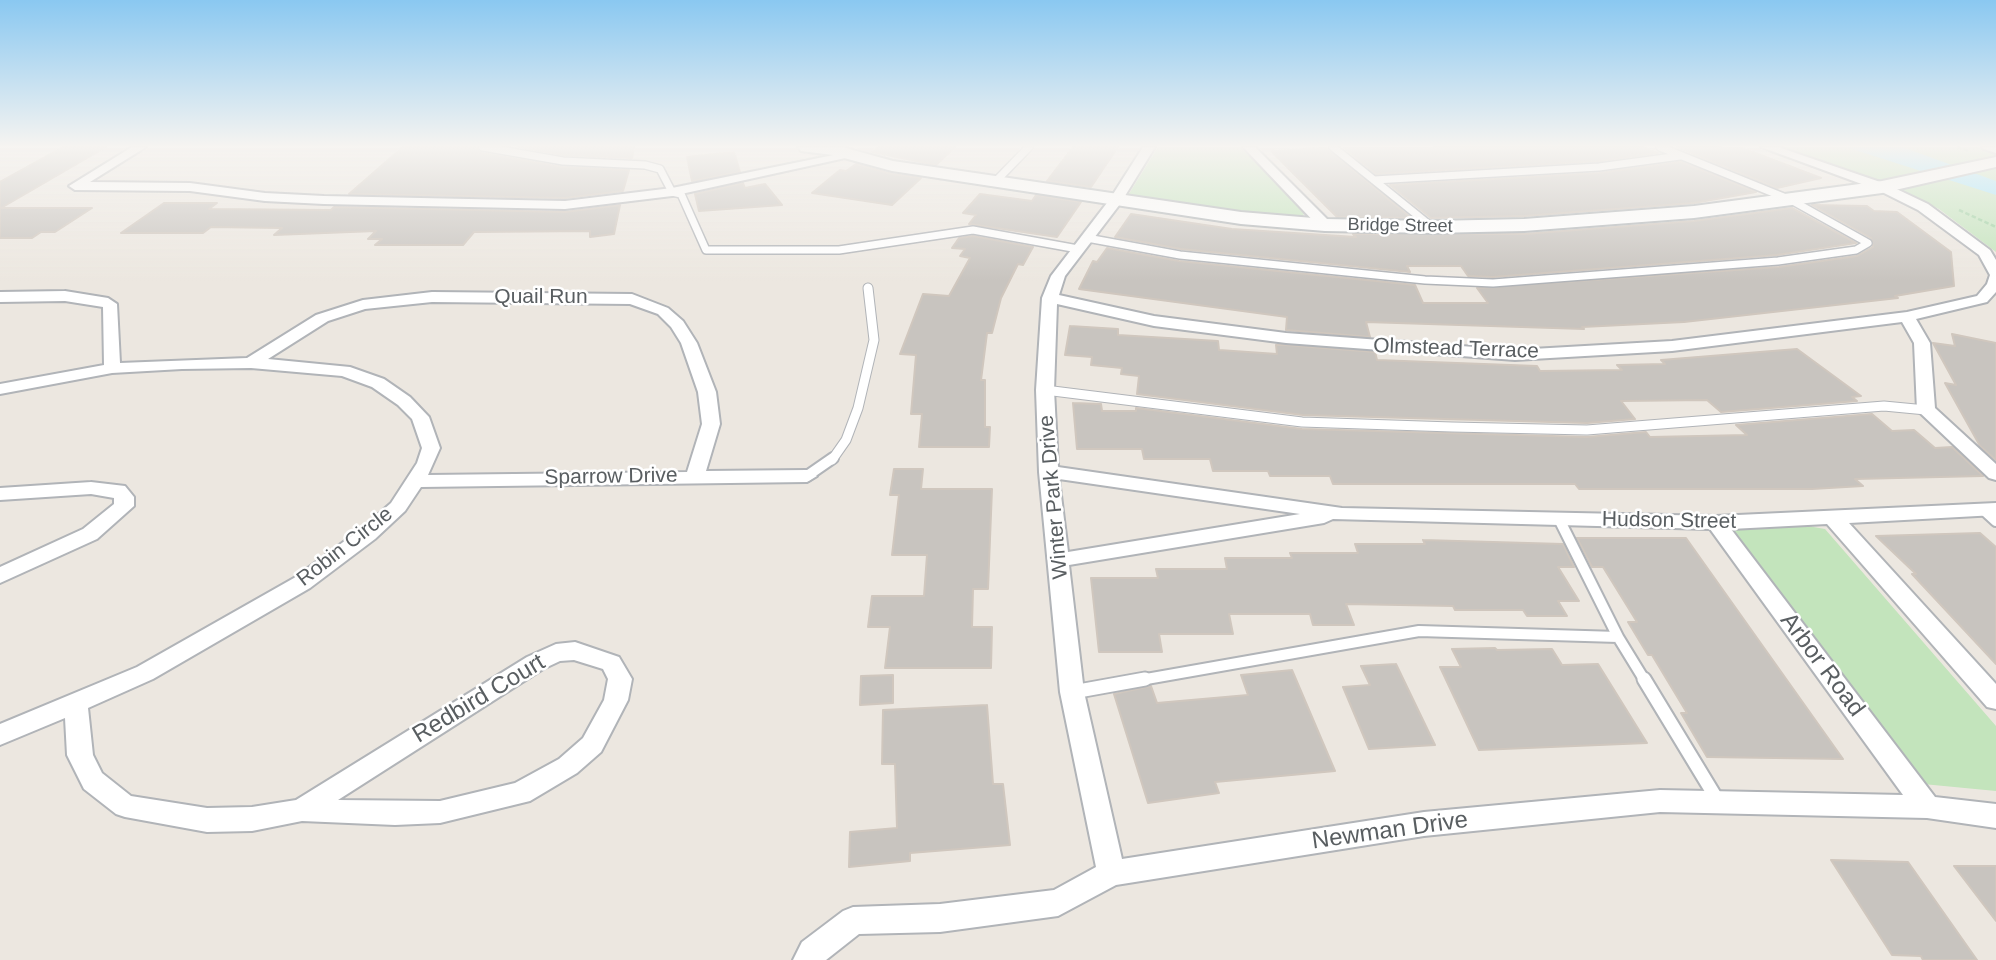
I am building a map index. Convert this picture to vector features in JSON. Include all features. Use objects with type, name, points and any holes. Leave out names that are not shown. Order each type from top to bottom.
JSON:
[{"type":"street","points":[[222,192],[300,199],[528,205],[604,203],[672,192]]},
{"type":"street","name":"Bridge Street","points":[[1057,192],[1241,218],[1325,225],[1432,227],[1642,216],[1848,192]]},
{"type":"street","name":"Winter Park Drive","points":[[1111,873],[1072,692],[1049,472],[1045,390],[1050,298],[1058,276],[1121,192]]},
{"type":"street","points":[[1293,192],[1325,225]]},
{"type":"street","points":[[1892,192],[1923,207],[1969,239],[1985,253],[1996,275]]},
{"type":"street","name":"Olmstead Terrace","points":[[1050,298],[1154,321],[1286,338],[1515,355],[1672,346],[1907,317],[1982,299],[1994,285],[1996,275]]},
{"type":"street","points":[[0,297],[65,296],[107,303],[112,307],[113,368]]},
{"type":"street","name":"Quail Run","points":[[251,363],[322,318],[363,305],[432,297],[632,299],[663,311],[677,324],[689,343],[707,392],[711,424],[695,476]]},
{"type":"street","points":[[1907,317],[1922,343],[1926,410],[1996,474]]},
{"type":"street","name":"Robin Circle","points":[[0,389],[113,368],[251,363],[344,371],[378,383],[404,401],[420,416],[431,448],[415,481],[398,507],[368,534],[302,583],[145,673],[76,705],[0,735]]},
{"type":"street","name":"Hudson Street","points":[[1049,472],[1342,514],[1716,523],[1992,513]]},
{"type":"street","name":"Sparrow Drive","points":[[415,481],[807,476]]},
{"type":"street","points":[[0,494],[91,488],[118,490],[124,497],[124,506],[90,534],[0,576]]},
{"type":"street","name":"Hudson Street","points":[[1059,561],[1342,514]]},
{"type":"street","points":[[1835,519],[1996,699]]},
{"type":"street","name":"Arbor Road","points":[[1716,523],[1927,807]]},
{"type":"street","name":"Redbird Court","points":[[76,705],[80,755],[93,781],[125,806],[207,821],[253,819],[302,810],[395,814],[440,812],[521,793],[568,766],[592,745],[616,700],[620,679],[611,663],[592,654],[556,653],[401,745],[302,810]]},
{"type":"street","name":"Newman Drive","points":[[808,960],[813,952],[853,921],[940,918],[1058,902],[1111,873],[1424,824],[1660,801],[1927,807],[1996,816]]},
{"type":"lane","points":[[672,192],[681,194],[706,250],[839,250],[973,230],[1425,280],[1493,283],[1778,261],[1857,250],[1868,243],[1858,235],[1771,192]]},
{"type":"lane","points":[[1389,192],[1432,227]]},
{"type":"lane","points":[[807,476],[831,462],[846,440],[858,408],[874,340],[868,288]]},
{"type":"lane","points":[[1045,390],[1302,422],[1479,428],[1587,430],[1884,406],[1926,410]]},
{"type":"lane","points":[[1559,519],[1618,637],[1718,802]]},
{"type":"lane","points":[[1072,692],[1419,631],[1618,637]]},
{"type":"green space","points":[[1130,192],[1285,192],[1306,212],[1302,216],[1255,214],[1127,197]]},
{"type":"green space","points":[[1900,192],[1996,192],[1996,252],[1939,209]]},
{"type":"green space","points":[[1802,525],[1825,529],[1996,726],[1996,791],[1923,784],[1729,530],[1732,527]]},
{"type":"building","points":[[0,192],[29,192],[1,208],[92,208],[55,232],[41,232],[32,238],[0,238]]},
{"type":"building","points":[[352,192],[616,192],[565,198],[349,194]]},
{"type":"building","points":[[771,192],[782,205],[699,211],[695,194]]},
{"type":"building","points":[[813,192],[906,192],[892,205]]},
{"type":"building","points":[[1312,192],[1380,192],[1411,218],[1337,217]]},
{"type":"building","points":[[1398,192],[1756,192],[1694,203],[1524,216],[1431,218]]},
{"type":"building","points":[[980,194],[1032,201],[1036,195],[1081,202],[1057,237],[969,224],[976,215],[963,213]]},
{"type":"building","points":[[164,203],[217,203],[209,209],[331,210],[334,207],[565,212],[620,205],[614,234],[590,237],[590,231],[474,232],[463,245],[375,245],[382,239],[368,239],[376,231],[274,235],[282,228],[211,227],[203,233],[121,233]]},
{"type":"building","points":[[1812,205],[1867,206],[1874,211],[1897,212],[1951,252],[1954,286],[1895,296],[1898,298],[1684,322],[1582,327],[1584,329],[1366,322],[1370,337],[1286,330],[1287,317],[1079,289],[1093,261],[1097,262],[1107,248],[1179,261],[1415,285],[1423,303],[1488,303],[1477,288],[1779,267],[1857,256],[1873,247],[1871,238]]},
{"type":"building","points":[[1792,208],[1856,243],[1777,255],[1493,277],[1468,276],[1461,266],[1407,266],[1410,272],[1181,249],[1115,237],[1131,214],[1232,229],[1356,237],[1353,234],[1524,234],[1694,221]]},
{"type":"building","points":[[973,236],[1033,247],[1023,265],[1018,264],[1001,298],[992,333],[987,333],[981,380],[985,380],[985,427],[990,427],[989,447],[919,447],[922,414],[911,414],[916,355],[900,354],[923,294],[949,296],[970,258],[960,256],[965,249],[952,248],[959,238]]},
{"type":"building","points":[[1070,326],[1118,329],[1118,335],[1218,341],[1219,350],[1277,354],[1276,345],[1285,345],[1375,352],[1377,360],[1537,366],[1540,371],[1622,370],[1617,365],[1665,364],[1661,360],[1797,349],[1861,396],[1852,397],[1857,401],[1721,412],[1707,400],[1621,401],[1635,419],[1587,423],[1303,415],[1137,394],[1139,376],[1121,374],[1122,368],[1091,365],[1092,357],[1065,355]]},
{"type":"building","points":[[1952,334],[1996,343],[1996,460],[1980,446],[1945,383],[1956,385],[1933,343],[1955,346]]},
{"type":"building","points":[[1073,403],[1101,404],[1102,411],[1136,411],[1136,408],[1302,429],[1587,437],[1646,432],[1650,437],[1747,435],[1736,425],[1872,414],[1892,431],[1914,430],[1935,448],[1952,447],[1983,476],[1855,479],[1863,486],[1812,489],[1579,489],[1575,484],[1333,484],[1330,476],[1270,476],[1268,471],[1213,471],[1210,459],[1144,459],[1142,449],[1077,449]]},
{"type":"building","points":[[894,469],[923,469],[921,489],[992,489],[988,589],[973,589],[972,627],[992,627],[991,668],[885,668],[890,627],[868,627],[872,596],[924,596],[927,555],[892,555],[899,495],[890,495]]},
{"type":"building","points":[[1980,533],[1996,547],[1996,664],[1912,574],[1916,574],[1876,536]]},
{"type":"building","points":[[1577,538],[1686,538],[1843,759],[1707,757],[1681,713],[1687,713],[1652,655],[1648,655],[1628,622],[1637,622],[1603,567],[1592,567]]},
{"type":"building","points":[[1423,540],[1563,544],[1574,567],[1558,567],[1579,601],[1558,601],[1567,616],[1527,616],[1523,610],[1455,610],[1453,606],[1346,604],[1354,625],[1313,625],[1310,614],[1229,614],[1233,634],[1159,634],[1162,652],[1099,652],[1091,578],[1158,578],[1156,569],[1227,569],[1225,558],[1292,558],[1290,553],[1358,553],[1355,544],[1425,544]]},
{"type":"building","points":[[1452,649],[1552,649],[1562,665],[1598,664],[1647,743],[1479,750],[1440,667],[1461,667]]},
{"type":"building","points":[[1396,664],[1435,745],[1369,749],[1343,687],[1370,685],[1361,666]]},
{"type":"building","points":[[1292,670],[1335,771],[1215,782],[1219,793],[1148,803],[1114,694],[1151,686],[1157,703],[1248,695],[1241,675]]},
{"type":"building","points":[[893,675],[893,703],[860,705],[861,676]]},
{"type":"building","points":[[987,705],[993,784],[1003,784],[1010,845],[910,853],[910,861],[849,867],[850,832],[897,828],[895,764],[882,764],[883,710]]},
{"type":"building","points":[[1831,860],[1908,862],[1977,960],[1923,960],[1921,956],[1892,955]]},
{"type":"building","points":[[1954,866],[1996,866],[1996,921]]}]
